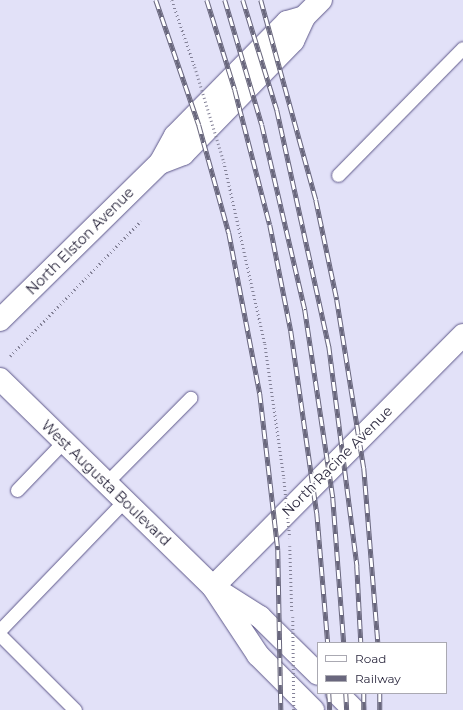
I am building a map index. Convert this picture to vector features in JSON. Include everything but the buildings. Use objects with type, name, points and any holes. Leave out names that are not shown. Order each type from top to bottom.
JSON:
[{"type":"street","name":"North Elston Avenue","points":[[0,320],[160,163],[183,154],[293,41],[304,17],[321,0]]},
{"type":"street","name":"North Racine Avenue","points":[[213,588],[463,335]]},
{"type":"street","name":"West Augusta Boulevard","points":[[0,379],[213,588],[258,655],[314,710]]},
{"type":"street","name":"West Augusta Boulevard","points":[[213,588],[260,617],[317,673]]},
{"type":"street","points":[[338,694],[354,710]]},
{"type":"lane","points":[[338,175],[463,48]]},
{"type":"lane","points":[[106,484],[190,398]]},
{"type":"lane","points":[[17,490],[64,441]]},
{"type":"lane","points":[[0,630],[124,500]]},
{"type":"lane","points":[[0,635],[75,710]]},
{"type":"path","points":[[172,0],[195,67],[224,162],[265,344],[284,478],[290,538],[294,710]]},
{"type":"railway","points":[[156,0],[199,125],[229,233],[260,394],[278,550],[281,710]]},
{"type":"railway","points":[[207,0],[235,90],[270,225],[291,331],[317,513],[328,642]]},
{"type":"railway","points":[[225,0],[262,125],[305,310],[333,498],[344,642]]},
{"type":"railway","points":[[243,0],[277,110],[329,346],[357,566],[361,642]]},
{"type":"railway","points":[[261,0],[316,200],[337,300],[364,468],[378,642]]},
{"type":"railway","points":[[329,694],[330,710]]},
{"type":"railway","points":[[346,694],[347,710]]},
{"type":"railway","points":[[364,694],[364,710]]},
{"type":"railway","points":[[380,694],[380,710]]}]
